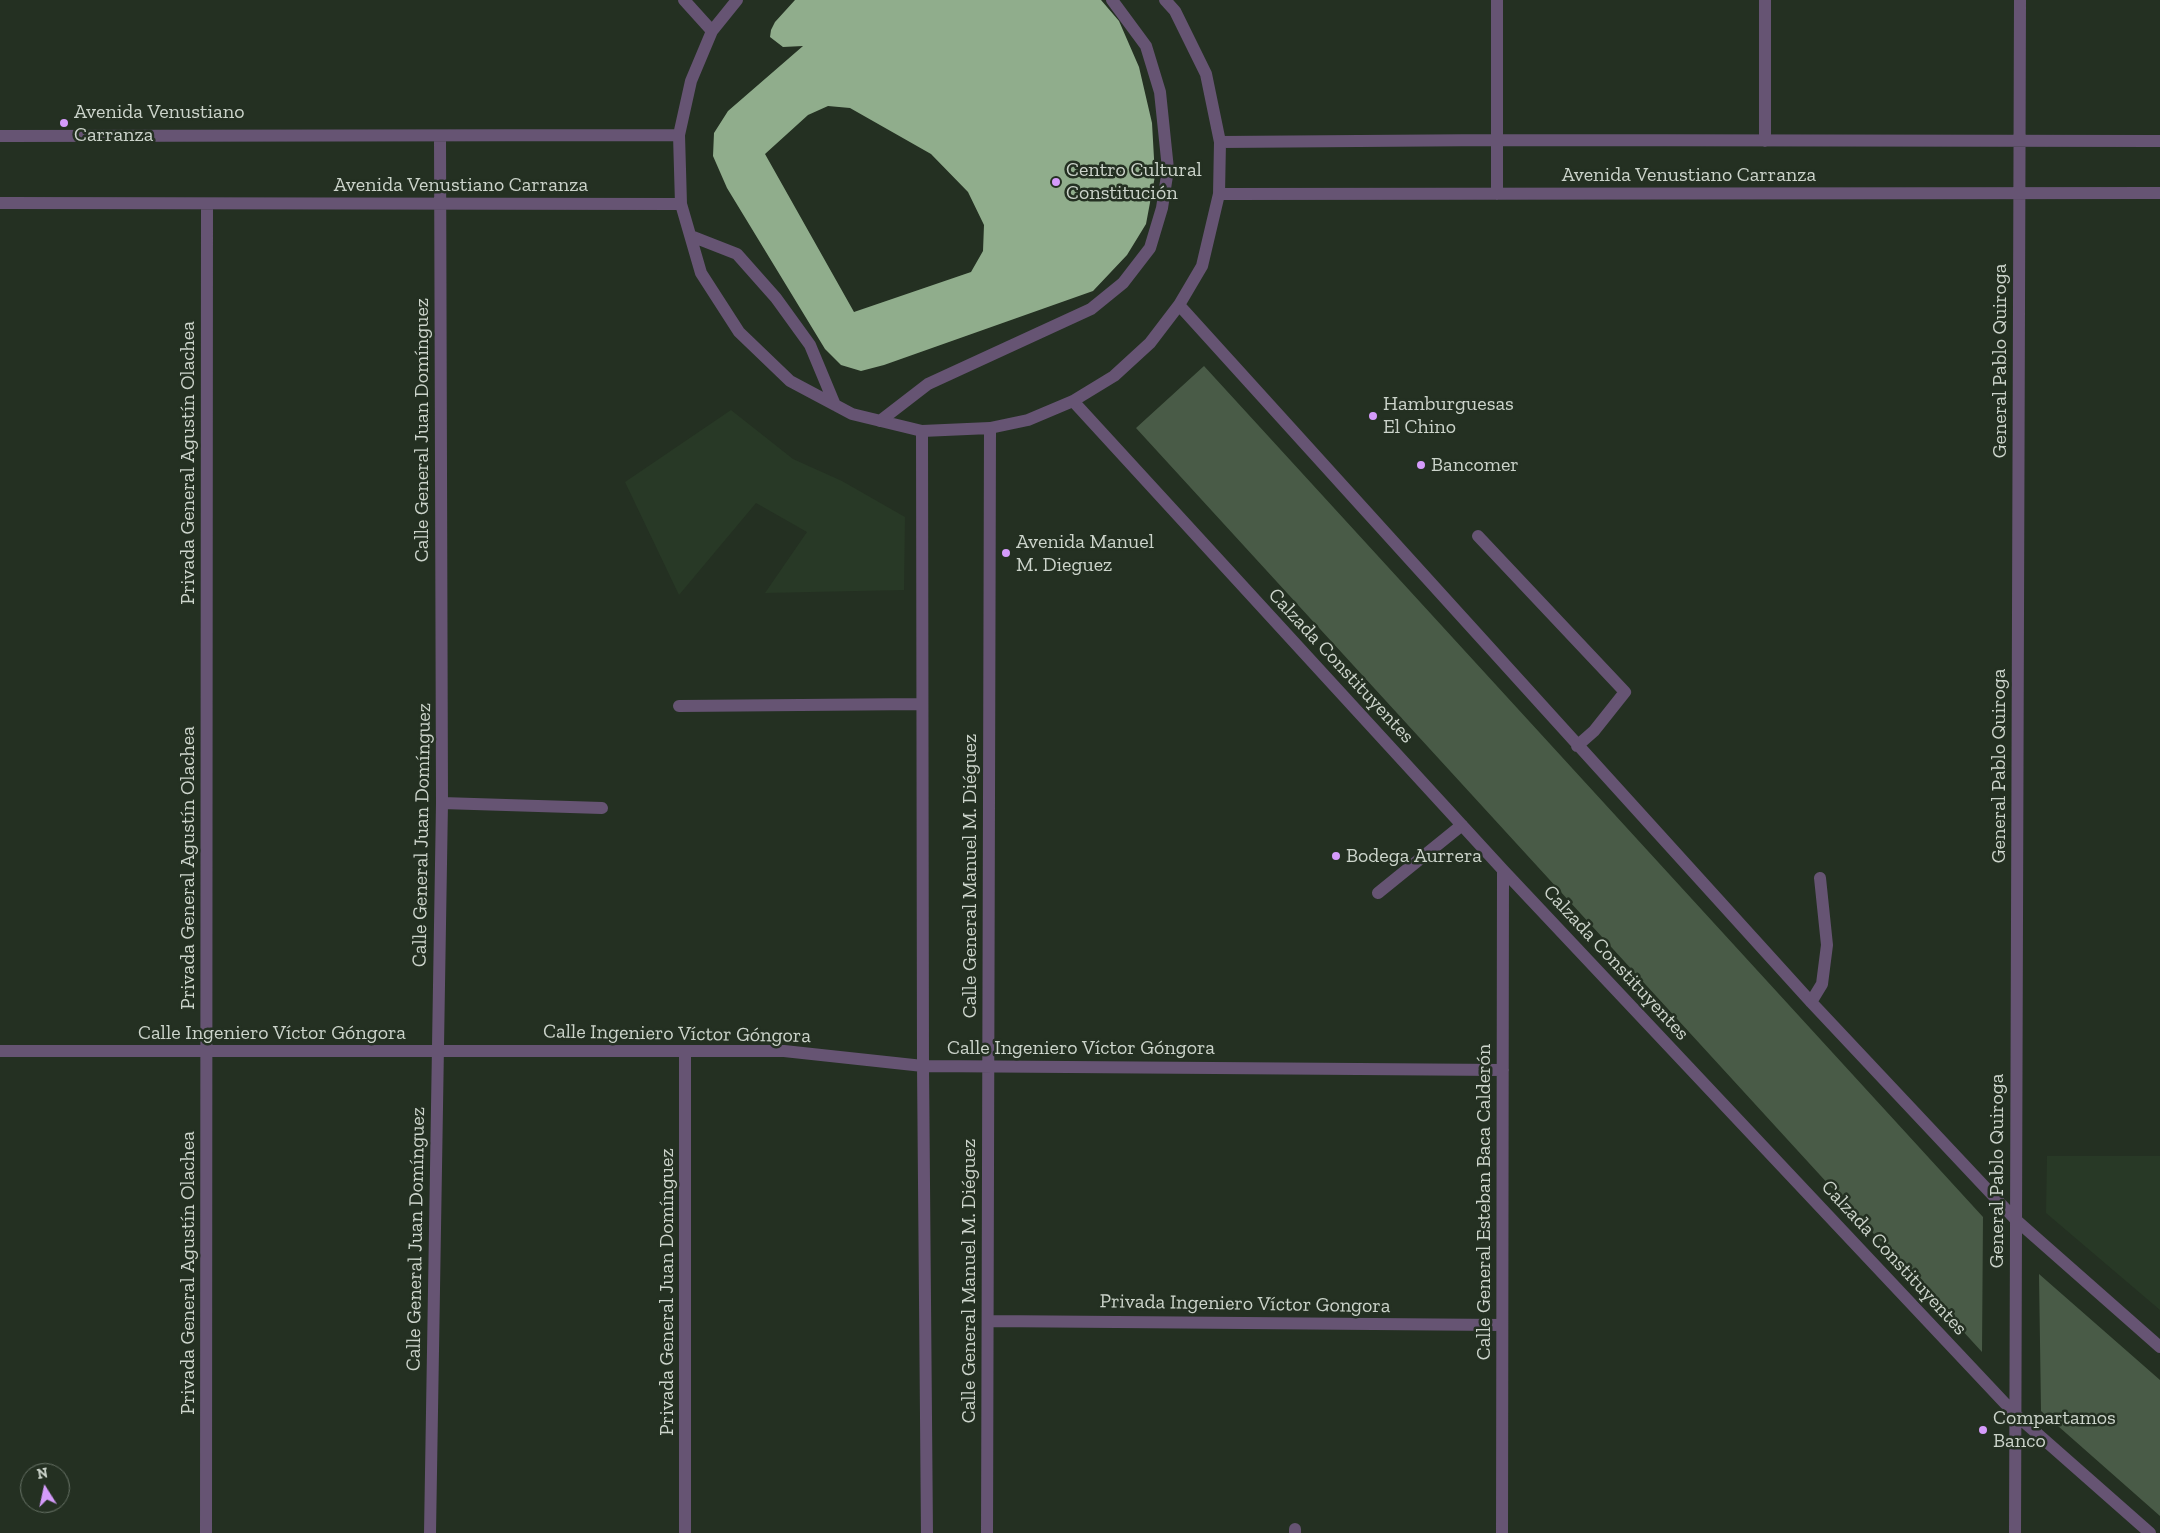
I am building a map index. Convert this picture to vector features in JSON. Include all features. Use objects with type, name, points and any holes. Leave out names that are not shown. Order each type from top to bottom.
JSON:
[{"type":"street","points":[[684,0],[712,31]]},
{"type":"street","points":[[737,0],[712,31],[691,81],[679,135],[681,204],[701,272],[738,332],[790,381],[852,414],[922,431],[990,428],[1028,420],[1073,401],[1121,370],[1150,343],[1179,305],[1202,266],[1218,194],[1220,142],[1206,74],[1175,11],[1165,0]]},
{"type":"street","points":[[880,421],[928,384],[1091,309],[1123,283],[1150,248],[1162,208],[1168,170],[1160,92],[1146,46],[1112,0]]},
{"type":"street","points":[[1497,0],[1497,194]]},
{"type":"street","points":[[1765,0],[1765,141]]},
{"type":"street","name":"General Pablo Quiroga","points":[[2015,1533],[2020,0]]},
{"type":"street","points":[[0,136],[679,135]]},
{"type":"street","name":"Calle General Juan Domínguez","points":[[430,1533],[442,803],[440,136]]},
{"type":"street","name":"Avenida Venustiano Carranza","points":[[1220,142],[1497,140],[2160,142]]},
{"type":"street","name":"Avenida Venustiano Carranza","points":[[1218,194],[2160,193]]},
{"type":"street","name":"Avenida Venustiano Carranza","points":[[0,203],[681,204]]},
{"type":"street","name":"Privada General Agustín Olachea","points":[[206,1533],[207,204]]},
{"type":"street","points":[[690,236],[737,254],[776,298],[810,345],[835,405]]},
{"type":"street","points":[[1179,305],[1811,1002],[2016,1220],[2160,1347]]},
{"type":"street","name":"Calzada Constituyentes","points":[[1073,401],[1503,870],[2015,1414],[2150,1533]]},
{"type":"street","name":"Calle General Manuel M. Diéguez","points":[[987,1533],[990,428]]},
{"type":"street","points":[[922,431],[923,1066],[927,1533]]},
{"type":"street","points":[[1478,536],[1625,692],[1594,731],[1577,746]]},
{"type":"street","points":[[680,706],[922,704]]},
{"type":"street","points":[[442,803],[602,808]]},
{"type":"street","points":[[1378,893],[1462,825]]},
{"type":"street","name":"Calle General Esteban Baca Calderón","points":[[1502,1533],[1503,870]]},
{"type":"street","points":[[1811,1002],[1822,984],[1827,945],[1820,878]]},
{"type":"street","name":"Calle Ingeniero Víctor Góngora","points":[[0,1051],[784,1051],[923,1066],[1503,1070]]},
{"type":"street","name":"Privada General Juan Domínguez","points":[[685,1051],[685,1533]]},
{"type":"street","name":"Privada Ingeniero Víctor Gongora","points":[[988,1321],[1502,1325]]},
{"type":"shaded area","points":[[1204,366],[1983,1217],[1982,1352],[1136,428]]},
{"type":"shaded area","points":[[731,410],[793,459],[842,481],[905,517],[904,590],[765,593],[807,532],[756,503],[679,595],[625,482]]},
{"type":"shaded area","points":[[2047,1156],[2160,1156],[2160,1310],[2046,1213]]},
{"type":"shaded area","points":[[2039,1274],[2160,1380],[2160,1516],[2041,1411]]},
{"type":"building","name":"Centro Cultural Constitución","points":[[795,0],[1101,0],[1119,21],[1139,67],[1152,123],[1155,176],[1146,224],[1127,255],[1093,291],[884,365],[861,371],[841,365],[825,349],[727,188],[713,156],[714,133],[728,111],[803,46],[783,47],[770,37],[775,22]],"holes":[[[828,106],[850,108],[931,154],[968,192],[984,225],[983,251],[971,272],[854,312],[765,154],[808,115]]]},
{"type":"place","name":"Avenida Venustiano Carranza","points":[[64,123]]},
{"type":"place","name":"Centro Cultural Constitución","points":[[1056,182]]},
{"type":"place","name":"Hamburguesas El Chino","points":[[1373,416]]},
{"type":"place","name":"Bancomer","points":[[1421,465]]},
{"type":"place","name":"Avenida Manuel M. Dieguez","points":[[1006,553]]},
{"type":"place","name":"Bodega Aurrera","points":[[1336,856]]},
{"type":"place","name":"Compartamos Banco","points":[[1983,1430]]}]
